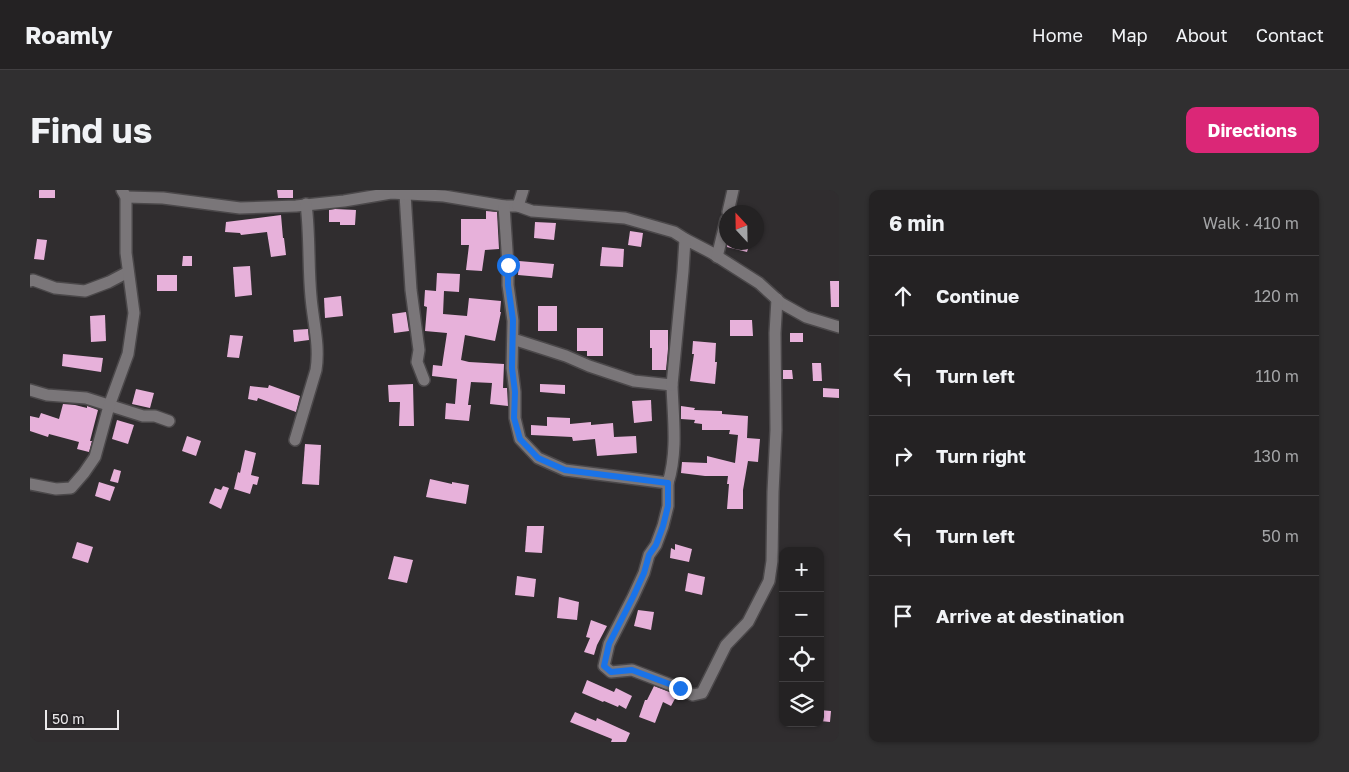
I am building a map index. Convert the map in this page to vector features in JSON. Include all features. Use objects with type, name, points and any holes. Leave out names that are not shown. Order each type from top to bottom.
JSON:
[{"type":"street","points":[[518,206],[523,190]]},
{"type":"street","points":[[730,205],[733,190]]},
{"type":"street","points":[[30,484],[56,489],[71,488],[84,473],[94,457],[128,354],[134,313],[126,253],[124,194],[240,208],[296,206],[344,201],[390,193],[444,196],[504,206],[518,206],[532,211],[625,218],[674,232],[759,283],[778,299],[806,317],[839,327]]},
{"type":"street","points":[[405,194],[411,290],[418,350],[417,362],[424,380]]},
{"type":"street","points":[[295,440],[318,360],[316,331],[310,298],[306,204]]},
{"type":"street","points":[[504,206],[508,285],[513,320],[514,418],[520,439],[538,458],[565,470],[668,483]]},
{"type":"street","points":[[684,239],[672,385],[674,451],[672,470],[668,483],[668,506],[656,545],[649,555],[644,573],[609,644],[604,666],[611,672],[632,670],[680,688],[693,695],[702,693],[726,645],[748,622],[769,581],[772,561],[776,430],[775,333],[778,299]]},
{"type":"street","points":[[717,257],[719,249]]},
{"type":"street","points":[[30,281],[33,280],[55,288],[85,290],[109,282],[128,272]]},
{"type":"street","points":[[513,339],[634,381],[672,385]]},
{"type":"street","points":[[30,390],[47,395],[86,398],[143,416],[155,416],[169,421]]},
{"type":"building","points":[[39,190],[55,190],[55,198],[39,198]]},
{"type":"building","points":[[277,190],[293,190],[293,198],[278,198]]},
{"type":"building","points":[[329,210],[356,210],[355,225],[340,225],[340,222],[329,222]]},
{"type":"building","points":[[486,211],[497,212],[499,249],[485,250],[482,271],[466,270],[469,245],[461,245],[461,219],[486,219]]},
{"type":"building","points":[[281,215],[286,255],[271,257],[267,232],[241,235],[240,233],[225,232],[226,222]]},
{"type":"building","points":[[535,222],[556,223],[554,240],[534,238]]},
{"type":"building","points":[[630,231],[643,233],[641,247],[628,245]]},
{"type":"building","points":[[37,239],[47,240],[44,260],[34,259]]},
{"type":"building","points":[[602,247],[624,249],[623,267],[600,266]]},
{"type":"building","points":[[183,256],[192,256],[192,266],[182,266]]},
{"type":"building","points":[[519,261],[554,264],[552,278],[518,275]]},
{"type":"building","points":[[250,266],[252,295],[235,297],[233,267]]},
{"type":"building","points":[[437,273],[460,274],[459,292],[444,291],[443,314],[467,316],[469,298],[501,301],[501,312],[495,341],[465,335],[461,360],[504,364],[503,388],[507,388],[508,406],[490,404],[492,383],[471,382],[468,405],[471,405],[469,421],[445,419],[446,403],[455,404],[457,379],[432,376],[433,365],[442,366],[447,333],[425,331],[427,307],[424,306],[425,290],[436,291]]},
{"type":"building","points":[[157,275],[177,275],[177,291],[157,291]]},
{"type":"building","points":[[830,281],[839,281],[839,307],[831,307]]},
{"type":"building","points":[[341,296],[343,316],[325,318],[324,298]]},
{"type":"building","points":[[538,306],[557,306],[557,331],[538,331]]},
{"type":"building","points":[[406,312],[409,331],[394,333],[392,314]]},
{"type":"building","points":[[105,315],[106,341],[91,342],[90,316]]},
{"type":"building","points":[[730,320],[752,320],[753,336],[730,336]]},
{"type":"building","points":[[577,328],[603,328],[603,356],[587,356],[587,351],[577,351]]},
{"type":"building","points":[[308,329],[309,340],[294,342],[293,330]]},
{"type":"building","points":[[650,330],[668,330],[666,370],[652,370]]},
{"type":"building","points":[[790,333],[803,333],[803,342],[790,342]]},
{"type":"building","points":[[230,335],[243,336],[239,358],[227,357]]},
{"type":"building","points":[[693,341],[716,343],[715,384],[690,381],[694,354],[692,354]]},
{"type":"building","points":[[63,354],[103,358],[101,372],[62,366]]},
{"type":"building","points":[[812,363],[821,363],[822,381],[813,381]]},
{"type":"building","points":[[783,370],[792,370],[793,379],[783,379]]},
{"type":"building","points":[[413,384],[414,426],[399,426],[400,402],[389,402],[388,385]]},
{"type":"building","points":[[540,384],[565,385],[565,394],[540,392]]},
{"type":"building","points":[[269,385],[300,396],[296,412],[258,398],[257,401],[248,399],[250,386],[268,388]]},
{"type":"building","points":[[823,388],[839,389],[839,398],[823,397]]},
{"type":"building","points":[[136,389],[154,393],[150,408],[132,404]]},
{"type":"building","points":[[651,400],[652,421],[634,423],[632,401]]},
{"type":"building","points":[[63,404],[87,408],[87,406],[98,410],[89,452],[77,449],[79,442],[49,434],[48,437],[30,431],[30,416],[39,418],[41,413],[59,419]]},
{"type":"building","points":[[681,406],[695,408],[694,410],[722,411],[722,414],[748,416],[747,438],[760,439],[758,462],[748,461],[743,490],[743,509],[727,509],[728,476],[681,473],[682,462],[707,463],[707,456],[735,463],[738,435],[729,434],[730,430],[702,430],[702,424],[694,423],[695,420],[681,419]]},
{"type":"building","points":[[547,417],[570,418],[570,424],[591,422],[591,425],[613,423],[614,437],[636,436],[637,453],[597,456],[595,439],[573,441],[572,437],[531,435],[531,425],[547,426]]},
{"type":"building","points":[[117,420],[134,425],[128,444],[112,439]]},
{"type":"building","points":[[187,436],[201,441],[196,456],[182,451]]},
{"type":"building","points":[[305,444],[321,445],[319,485],[302,484]]},
{"type":"building","points":[[245,450],[256,453],[251,475],[259,477],[257,485],[253,484],[250,494],[234,489]]},
{"type":"building","points":[[114,469],[121,471],[118,483],[110,481]]},
{"type":"building","points":[[430,479],[452,484],[452,482],[469,485],[466,504],[426,497]]},
{"type":"building","points":[[99,482],[115,487],[110,501],[95,496]]},
{"type":"building","points":[[223,486],[229,488],[221,509],[209,503],[215,488],[221,490]]},
{"type":"building","points":[[527,526],[544,526],[542,553],[525,552]]},
{"type":"building","points":[[77,542],[93,547],[88,563],[72,558]]},
{"type":"building","points":[[675,544],[692,549],[689,562],[670,558],[671,548],[675,550]]},
{"type":"building","points":[[394,556],[413,560],[407,583],[388,579]]},
{"type":"building","points":[[688,573],[705,577],[702,595],[685,591]]},
{"type":"building","points":[[517,576],[536,579],[534,597],[515,595]]},
{"type":"building","points":[[559,597],[579,602],[577,620],[557,618]]},
{"type":"building","points":[[638,610],[654,612],[651,630],[634,626]]},
{"type":"building","points":[[591,620],[607,626],[594,655],[584,652],[590,638],[586,637]]},
{"type":"building","points":[[587,680],[614,692],[616,688],[632,696],[626,709],[582,693]]},
{"type":"building","points":[[654,686],[677,695],[671,706],[663,702],[655,723],[639,717],[645,700],[647,700]]},
{"type":"building","points":[[824,710],[831,711],[830,722],[824,721]]},
{"type":"building","points":[[575,712],[596,721],[597,718],[630,733],[626,742],[611,742],[612,739],[570,722]]},
{"type":"route","points":[[508,265],[508,285],[513,320],[514,418],[520,439],[538,458],[565,470],[586,471],[668,483],[668,506],[663,526],[656,545],[649,555],[644,573],[609,644],[604,666],[611,672],[632,670],[680,688]]}]
